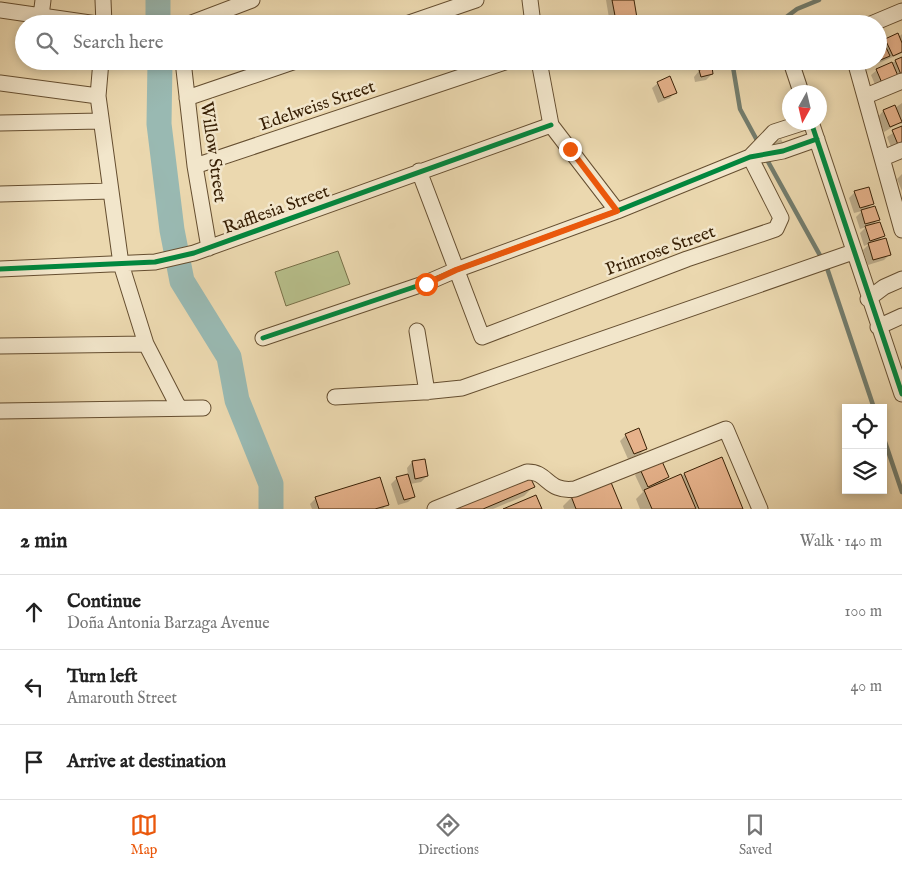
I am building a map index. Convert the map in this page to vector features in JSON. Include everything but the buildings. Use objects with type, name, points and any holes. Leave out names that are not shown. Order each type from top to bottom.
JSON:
[{"type":"street","points":[[41,15],[43,0]]},
{"type":"street","points":[[103,0],[104,15]]},
{"type":"street","points":[[213,15],[252,0]]},
{"type":"street","points":[[432,15],[476,0]]},
{"type":"street","points":[[530,0],[532,15]]},
{"type":"street","points":[[0,10],[34,15]]},
{"type":"street","points":[[887,17],[902,11]]},
{"type":"street","points":[[100,70],[98,96],[121,264],[146,344],[179,408]]},
{"type":"street","name":"Willow Street","points":[[184,70],[195,166],[209,248]]},
{"type":"street","points":[[187,98],[269,70]]},
{"type":"street","name":"Edelweiss Street","points":[[195,166],[481,70]]},
{"type":"street","points":[[541,70],[551,125],[617,211]]},
{"type":"street","points":[[794,70],[799,85]]},
{"type":"street","points":[[858,70],[901,223]]},
{"type":"street","points":[[866,96],[902,81]]},
{"type":"street","points":[[0,82],[98,96]]},
{"type":"street","points":[[0,123],[101,121]]},
{"type":"street","name":"Rafflesia Street","points":[[0,269],[155,262],[194,253],[551,125]]},
{"type":"street","points":[[750,157],[774,132],[782,129]]},
{"type":"street","points":[[814,130],[868,298],[902,394]]},
{"type":"street","points":[[263,338],[426,284],[456,270],[617,211],[750,157],[783,151],[817,139]]},
{"type":"street","points":[[883,158],[902,150]]},
{"type":"street","name":"Primrose Street","points":[[456,270],[482,337],[687,259],[776,229],[781,218],[750,157]]},
{"type":"street","points":[[420,171],[456,270]]},
{"type":"street","points":[[0,194],[110,191]]},
{"type":"street","points":[[335,397],[427,392],[469,386],[853,252]]},
{"type":"street","points":[[868,298],[884,287],[902,279]]},
{"type":"street","points":[[878,326],[902,316]]},
{"type":"street","points":[[417,331],[427,392]]},
{"type":"street","points":[[0,346],[146,344]]},
{"type":"street","points":[[0,411],[202,408]]},
{"type":"street","points":[[435,509],[527,472],[538,474],[555,488],[575,489],[726,429],[760,509]]},
{"type":"green space","points":[[338,251],[350,284],[286,306],[275,272]]},
{"type":"waterway","points":[[158,0],[158,15]]},
{"type":"waterway","points":[[789,15],[797,9],[819,0]]},
{"type":"waterway","points":[[160,70],[159,124],[172,230],[182,281],[229,357],[237,400],[271,484],[271,509]]},
{"type":"waterway","points":[[734,70],[740,109],[759,144]]},
{"type":"waterway","points":[[766,158],[827,268],[873,404]]},
{"type":"waterway","points":[[887,448],[902,492]]},
{"type":"cycle path","points":[[0,269],[155,262],[194,253],[551,125]]},
{"type":"cycle path","points":[[814,130],[902,394]]},
{"type":"cycle path","points":[[263,338],[426,283],[456,270],[617,211],[750,157],[783,151],[817,139]]},
{"type":"route","points":[[426,284],[456,270],[617,211],[570,149]]}]
